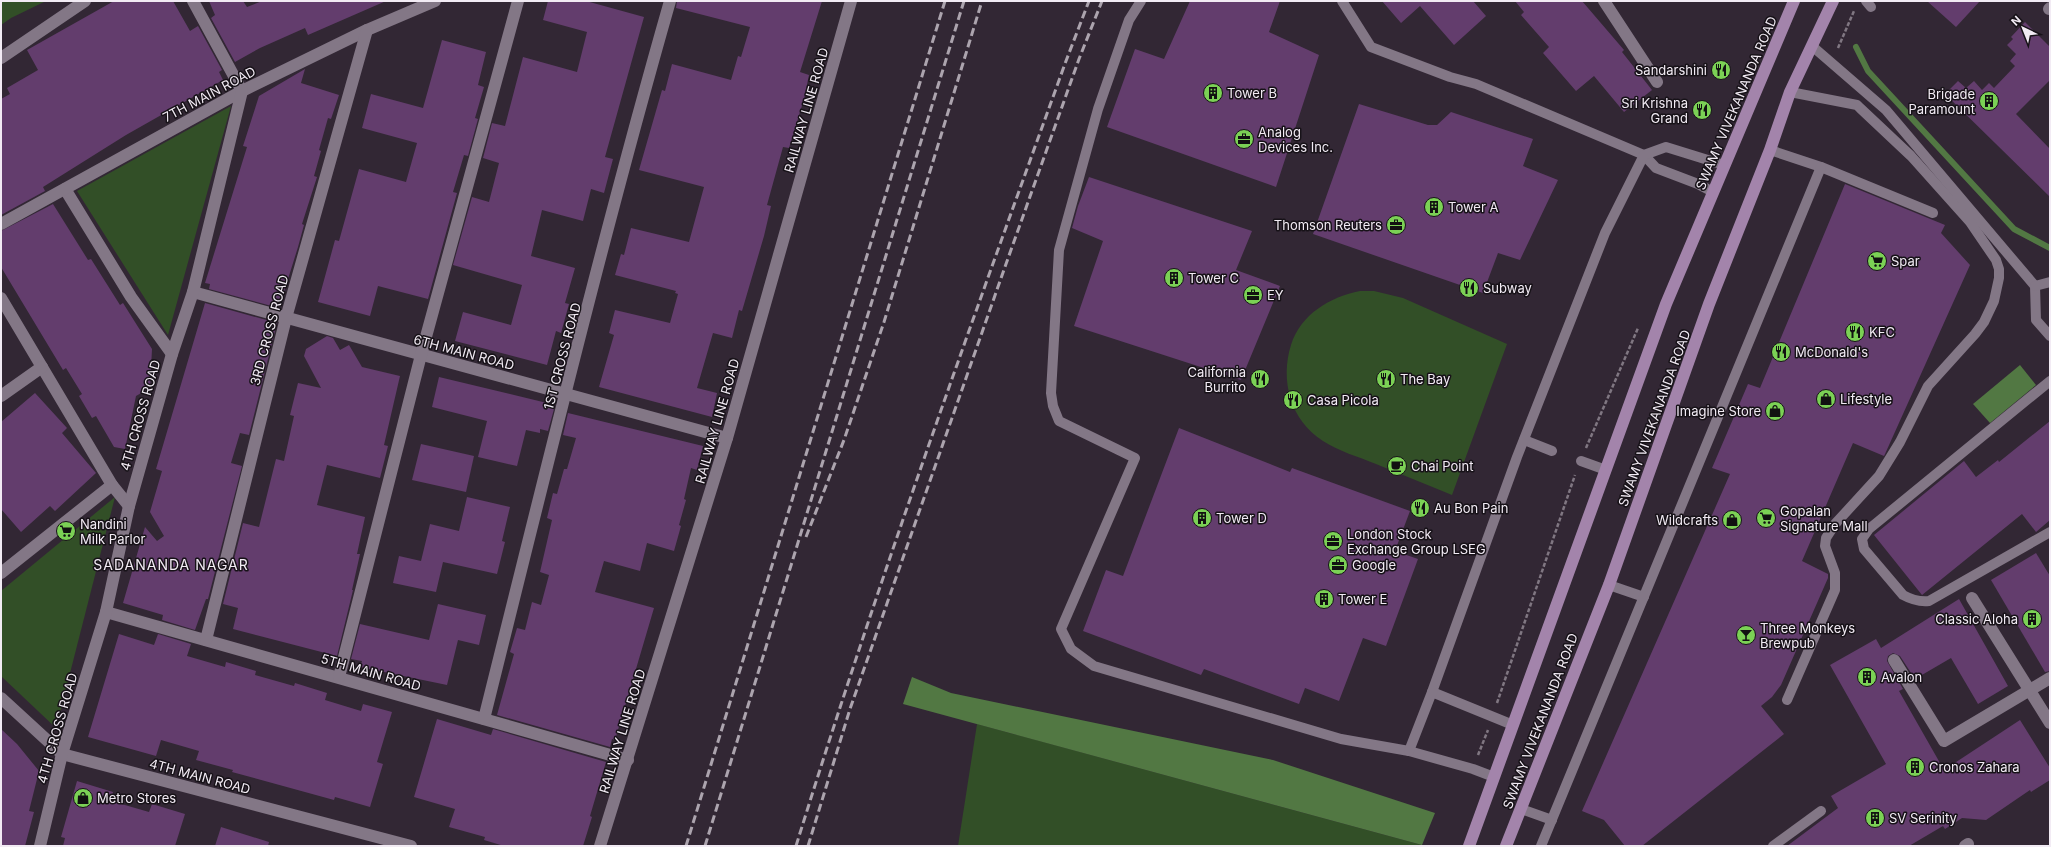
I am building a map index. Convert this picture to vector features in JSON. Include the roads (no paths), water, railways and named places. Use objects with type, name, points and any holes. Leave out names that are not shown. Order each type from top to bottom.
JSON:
[{"type":"main road","name":"SWAMY VIVEKANANDA ROAD","points":[[1469,846],[1666,304],[1794,1]]},
{"type":"main road","name":"SWAMY VIVEKANANDA ROAD","points":[[1506,846],[1608,585],[1709,304],[1770,150],[1790,92],[1833,1]]},
{"type":"street","points":[[1,58],[85,1]]},
{"type":"street","points":[[193,1],[242,91]]},
{"type":"street","name":"7TH MAIN ROAD","points":[[1,224],[242,91],[367,30],[435,1]]},
{"type":"street","points":[[339,678],[421,355],[518,1]]},
{"type":"street","name":"1ST CROSS ROAD","points":[[484,719],[566,394],[650,71],[670,1]]},
{"type":"street","name":"RAILWAY LINE ROAD","points":[[600,846],[727,438],[851,1]]},
{"type":"street","points":[[1604,1],[1657,82]]},
{"type":"street","name":"3RD CROSS ROAD","points":[[206,640],[286,318],[367,30]]},
{"type":"street","name":"4TH CROSS ROAD","points":[[40,846],[62,754],[106,612],[128,506],[172,354],[193,292],[242,91]]},
{"type":"street","points":[[65,189],[131,297],[172,354]]},
{"type":"street","name":"6TH MAIN ROAD","points":[[193,292],[727,438]]},
{"type":"street","points":[[1,298],[112,485],[128,506]]},
{"type":"street","points":[[1,396],[42,367]]},
{"type":"street","points":[[1,574],[112,485]]},
{"type":"street","points":[[1972,598],[2050,723]]},
{"type":"street","name":"5TH MAIN ROAD","points":[[106,612],[628,760]]},
{"type":"street","points":[[1894,660],[1944,740],[2050,678]]},
{"type":"street","name":"4TH MAIN ROAD","points":[[1,698],[62,754],[411,846]]},
{"type":"lane","points":[[1141,1],[1129,20],[1098,109],[1059,250],[1051,393],[1053,406],[1059,421],[1135,458],[1061,629],[1071,649],[1094,666],[1341,739],[1409,751],[1473,769],[1494,777]]},
{"type":"lane","points":[[1342,1],[1371,47],[1450,77],[1476,84],[1644,155],[1656,168],[1698,184],[1713,192]]},
{"type":"lane","points":[[1812,46],[1886,110],[2035,286],[2036,320],[2050,336]]},
{"type":"lane","points":[[1787,700],[1835,590],[1835,573],[1825,546],[1826,538],[1834,524],[1879,476],[1900,442],[1928,386],[1984,322],[1994,301],[1999,278],[1996,260],[1970,222],[1911,156],[1857,105],[1790,92]]},
{"type":"lane","points":[[1409,751],[1524,440],[1605,233],[1644,155],[1666,147],[1724,165]]},
{"type":"lane","points":[[1770,150],[1821,167],[1933,213]]},
{"type":"lane","points":[[1541,846],[1821,167]]},
{"type":"lane","points":[[2035,286],[2050,282]]},
{"type":"lane","points":[[2050,381],[1869,529],[1862,539],[1864,549],[1903,595],[1910,599],[1923,602],[1929,601],[2050,532]]},
{"type":"lane","points":[[1524,440],[1552,451]]},
{"type":"lane","points":[[1581,461],[1606,470]]},
{"type":"lane","points":[[1608,585],[1644,597]]},
{"type":"lane","points":[[1432,692],[1513,725]]},
{"type":"lane","points":[[1521,809],[1552,820]]},
{"type":"lane","points":[[1773,846],[1820,811]]},
{"type":"waterway","points":[[1856,47],[1868,71],[2014,229],[2050,248]]},
{"type":"railway","points":[[686,846],[945,1]]},
{"type":"railway","points":[[705,846],[964,1]]},
{"type":"railway","points":[[806,537],[844,440],[884,322],[982,1]]},
{"type":"railway","points":[[796,846],[827,747],[926,452],[1066,61],[1089,1]]},
{"type":"railway","points":[[808,846],[850,709],[1006,264],[1079,59],[1102,1]]},
{"type":"place","name":"Sandarshini","points":[[1721,70]]},
{"type":"place","name":"Tower B","points":[[1213,93]]},
{"type":"place","name":"Brigade Paramount","points":[[1989,101]]},
{"type":"place","name":"Sri Krishna Grand","points":[[1702,110]]},
{"type":"place","name":"Analog Devices Inc.","points":[[1244,139]]},
{"type":"place","name":"Tower A","points":[[1434,207]]},
{"type":"place","name":"Thomson Reuters","points":[[1396,225]]},
{"type":"place","name":"Spar","points":[[1877,261]]},
{"type":"place","name":"Tower C","points":[[1174,278]]},
{"type":"place","name":"Subway","points":[[1469,288]]},
{"type":"place","name":"EY","points":[[1253,295]]},
{"type":"place","name":"KFC","points":[[1855,332]]},
{"type":"place","name":"McDonald's","points":[[1781,352]]},
{"type":"place","name":"California Burrito","points":[[1260,379]]},
{"type":"place","name":"The Bay","points":[[1386,379]]},
{"type":"place","name":"Lifestyle","points":[[1826,399]]},
{"type":"place","name":"Casa Picola","points":[[1293,400]]},
{"type":"place","name":"Imagine Store","points":[[1775,411]]},
{"type":"place","name":"Chai Point","points":[[1397,466]]},
{"type":"place","name":"Au Bon Pain","points":[[1420,508]]},
{"type":"place","name":"Tower D","points":[[1202,518]]},
{"type":"place","name":"Gopalan Signature Mall","points":[[1766,518]]},
{"type":"place","name":"Wildcrafts","points":[[1732,520]]},
{"type":"place","name":"Nandini Milk Parlor","points":[[66,531]]},
{"type":"place","name":"London Stock Exchange Group LSEG","points":[[1333,541]]},
{"type":"place","name":"Google","points":[[1338,565]]},
{"type":"place","name":"Tower E","points":[[1324,599]]},
{"type":"place","name":"Classic Aloha","points":[[2032,619]]},
{"type":"place","name":"Three Monkeys Brewpub","points":[[1746,635]]},
{"type":"place","name":"Avalon","points":[[1867,677]]},
{"type":"place","name":"Cronos Zahara","points":[[1915,767]]},
{"type":"place","name":"Metro Stores","points":[[83,798]]},
{"type":"place","name":"SV Serinity","points":[[1875,818]]},
{"type":"district","name":"SADANANDA NAGAR","points":[[171,564]]}]
